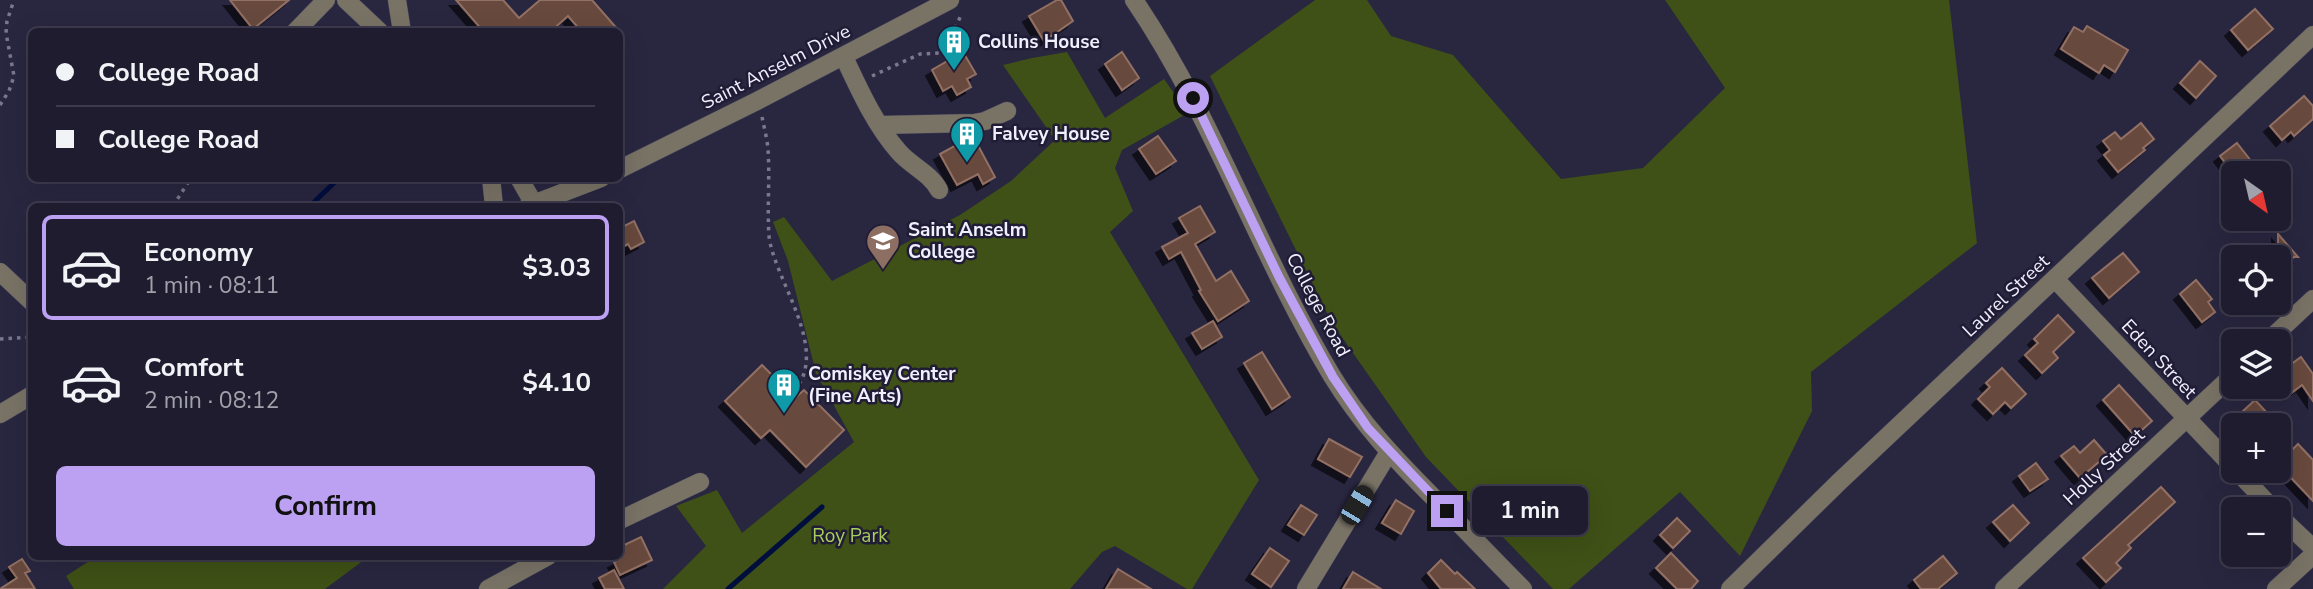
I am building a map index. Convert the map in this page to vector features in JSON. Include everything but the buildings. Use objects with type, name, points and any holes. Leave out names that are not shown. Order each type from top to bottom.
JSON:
[{"type":"street","points":[[299,28],[326,0]]},
{"type":"street","points":[[346,0],[376,28]]},
{"type":"street","points":[[397,0],[401,28]]},
{"type":"street","name":"College Road","points":[[1134,0],[1178,70],[1279,277],[1349,402],[1389,452],[1523,589]]},
{"type":"street","name":"Saint Anselm Drive","points":[[623,168],[844,57],[956,5]]},
{"type":"street","name":"Laurel Street","points":[[1730,589],[1839,482],[2313,35]]},
{"type":"street","points":[[844,57],[880,125],[901,155],[933,181],[939,190]]},
{"type":"street","points":[[880,125],[974,123],[1007,111]]},
{"type":"street","points":[[491,182],[494,203]]},
{"type":"street","points":[[521,182],[530,203]]},
{"type":"street","points":[[536,203],[591,182]]},
{"type":"street","points":[[0,272],[28,298]]},
{"type":"street","name":"Eden Street","points":[[2055,279],[2221,454]]},
{"type":"street","points":[[2281,329],[2313,299]]},
{"type":"street","name":"Holly Street","points":[[2004,589],[2221,386]]},
{"type":"street","points":[[0,414],[28,398]]},
{"type":"street","points":[[1306,589],[1389,452]]},
{"type":"street","points":[[623,519],[700,482]]},
{"type":"street","points":[[2248,483],[2262,497]]},
{"type":"street","points":[[2291,527],[2313,548]]},
{"type":"street","points":[[2277,589],[2313,555]]},
{"type":"street","points":[[488,589],[516,564]]},
{"type":"path","points":[[0,105],[14,76],[6,33],[14,0]]},
{"type":"path","points":[[857,84],[910,57],[940,53],[951,37],[956,5]]},
{"type":"path","points":[[762,110],[768,147],[769,235],[804,341],[806,368],[799,386],[791,394]]},
{"type":"path","points":[[175,203],[188,182]]},
{"type":"path","points":[[0,339],[28,337]]},
{"type":"green space","points":[[1315,0],[1367,0],[1391,36],[1453,55],[1561,179],[1643,168],[1725,88],[1665,0],[1949,0],[1977,243],[1811,372],[1812,411],[1740,556],[1680,492],[1569,589],[1553,589],[1426,457],[1332,323],[1210,76]]},
{"type":"green space","name":"Roy Park","points":[[1067,52],[1105,118],[1164,79],[1188,113],[1122,150],[1115,168],[1133,211],[1110,232],[1259,480],[1192,589],[1187,589],[1115,546],[1102,552],[1070,589],[663,589],[706,546],[676,506],[717,490],[742,533],[854,442],[816,373],[788,261],[773,222],[784,217],[832,281],[960,215],[1011,181],[1055,140],[1003,65]]},
{"type":"green space","points":[[91,560],[364,560],[325,589],[74,589],[66,576]]},
{"type":"waterway","points":[[313,203],[335,182]]},
{"type":"waterway","points":[[728,589],[822,507]]},
{"type":"place","name":"Collins House","points":[[954,72]]},
{"type":"place","name":"Falvey House","points":[[967,164]]},
{"type":"place","name":"Saint Anselm College","points":[[883,271]]},
{"type":"place","name":"Comiskey Center (Fine Arts)","points":[[784,415]]},
{"type":"route","points":[[1193,98],[1279,277],[1333,377],[1368,428],[1447,511]]}]
